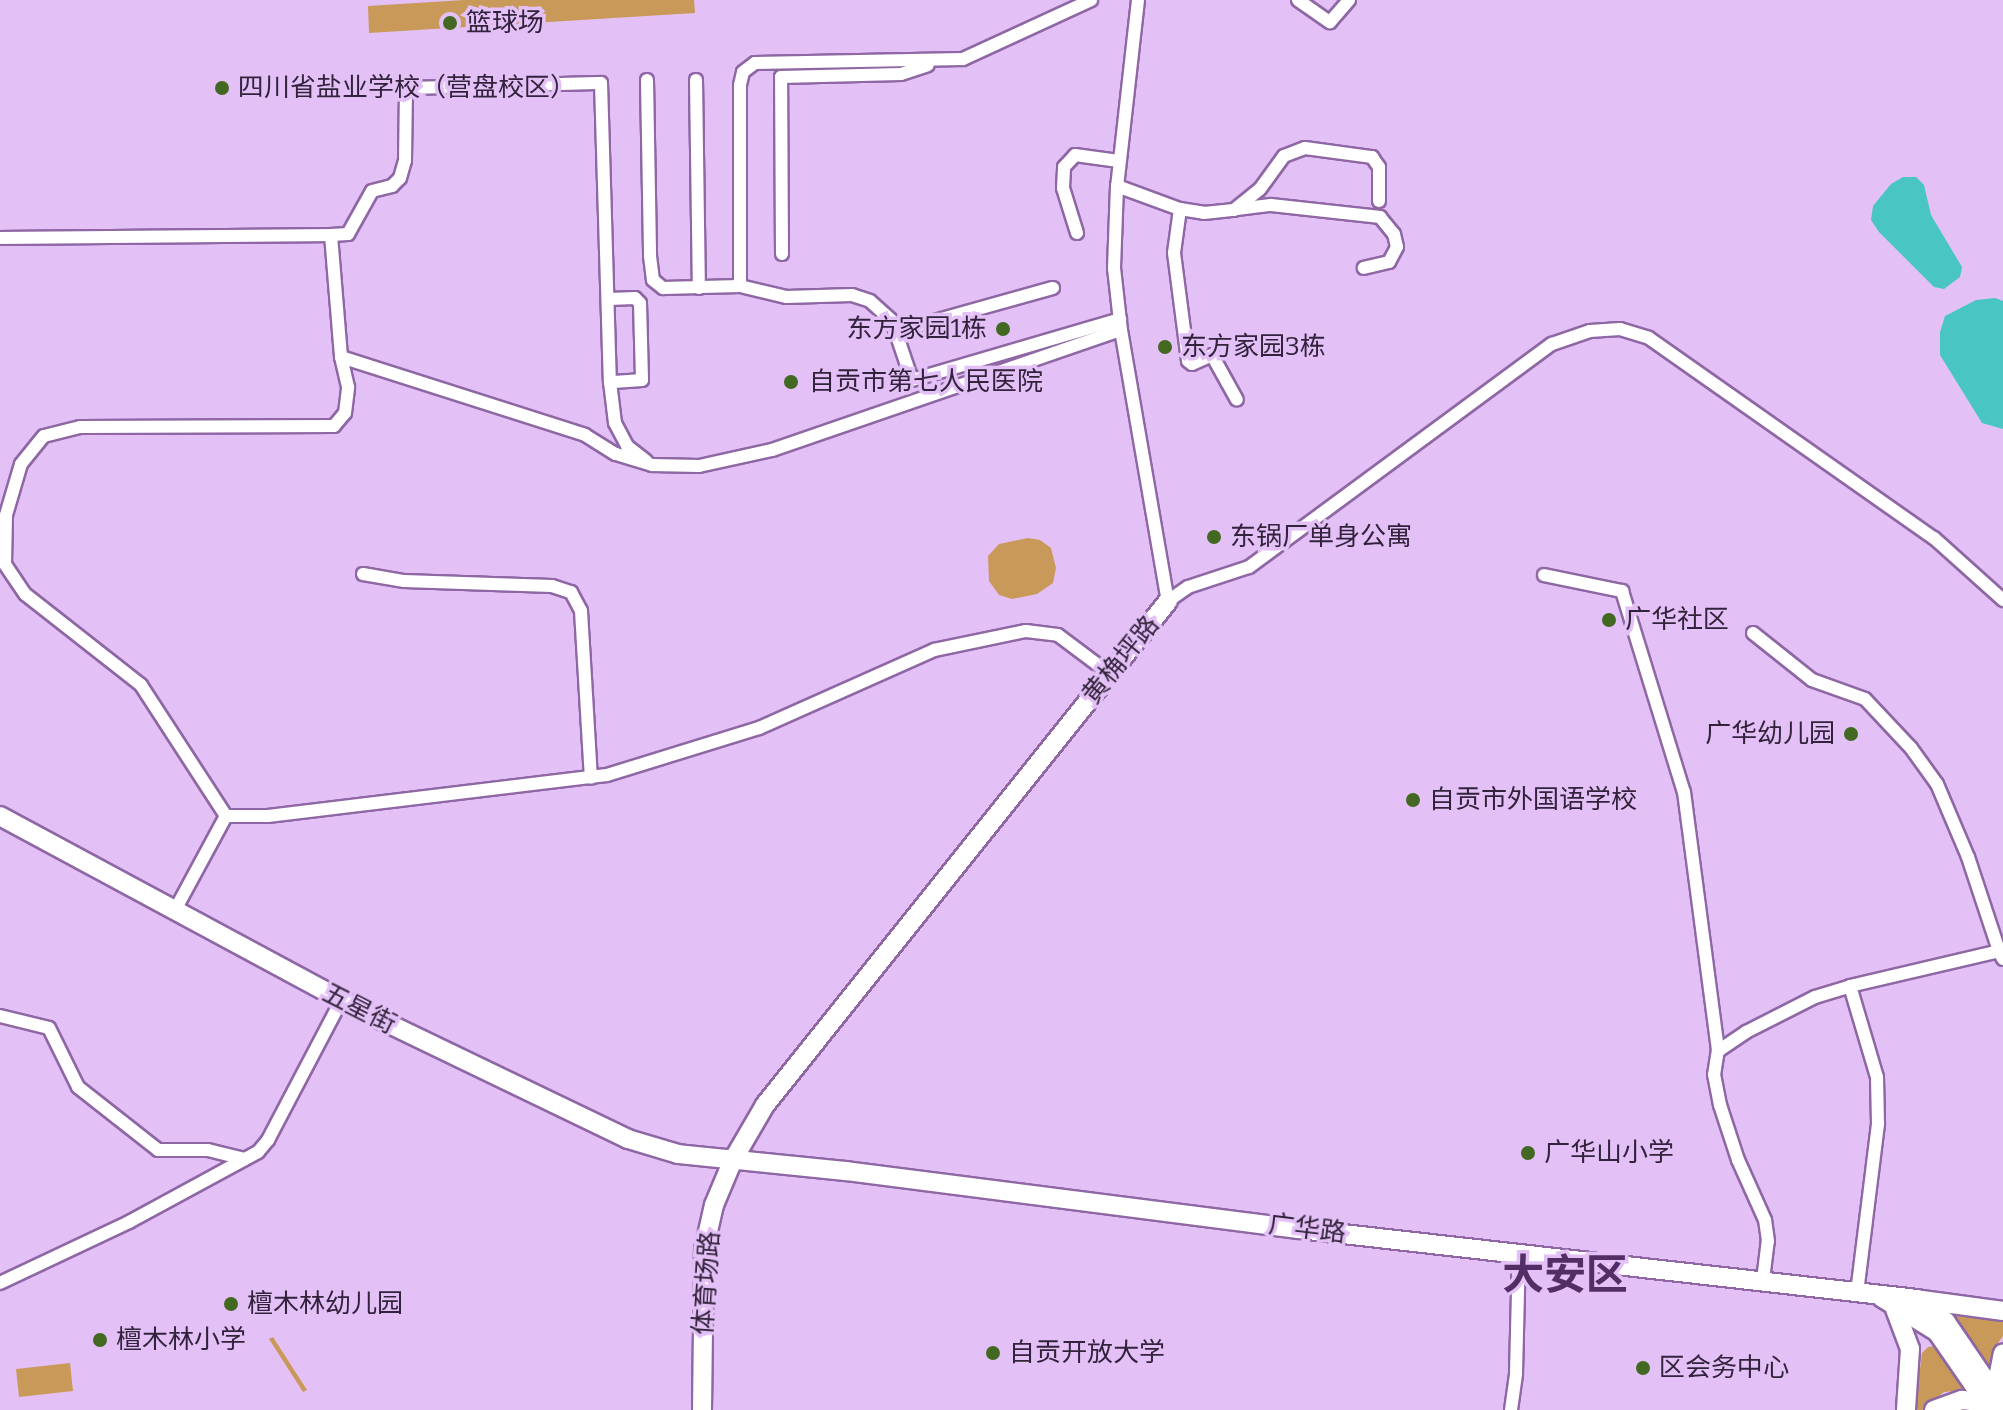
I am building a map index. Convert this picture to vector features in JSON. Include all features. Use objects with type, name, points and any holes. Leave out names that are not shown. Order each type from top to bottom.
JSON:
[{"type":"main road","name":"黄桷坪路","points":[[733,1160],[765,1105],[1168,601]]},
{"type":"main road","name":"五星街","points":[[0,816],[341,1001],[628,1139],[678,1154],[733,1160]]},
{"type":"main road","name":"广华路","points":[[733,1160],[1763,1280],[1857,1292],[1888,1303]]},
{"type":"main road","name":"体育场路","points":[[702,1410],[704,1249],[714,1205],[733,1160]]},
{"type":"main road","points":[[1917,1299],[1946,1322],[2002,1405]]},
{"type":"main road","points":[[1888,1303],[1917,1299],[2003,1311]]},
{"type":"main road","points":[[1888,1303],[1910,1349],[1906,1410]]},
{"type":"main road","points":[[1888,1303],[1921,1319],[1937,1332],[1991,1410]]},
{"type":"main road","points":[[2002,1405],[1998,1378],[2003,1353]]},
{"type":"main road","points":[[1934,1410],[1962,1400],[1991,1410]]},
{"type":"street","points":[[740,286],[740,85],[743,72],[755,63],[963,59],[1091,0]]},
{"type":"street","name":"黄桷坪路","points":[[1138,0],[1119,161],[1114,268],[1120,325],[1168,601]]},
{"type":"street","points":[[1298,0],[1330,22],[1349,0]]},
{"type":"street","points":[[782,254],[781,77],[901,74],[943,60]]},
{"type":"street","points":[[647,80],[653,280],[663,288],[740,286],[786,297],[852,295],[883,309],[895,332],[912,380],[1120,325]]},
{"type":"street","points":[[696,80],[699,288]]},
{"type":"street","points":[[0,238],[348,234],[372,191],[392,186],[400,178],[405,161],[406,88],[601,83],[610,382],[615,423],[627,446],[652,465]]},
{"type":"street","points":[[1234,210],[1260,189],[1284,156],[1305,148],[1372,157],[1379,167],[1379,201]]},
{"type":"street","points":[[1077,233],[1063,188],[1064,167],[1075,155],[1119,161]]},
{"type":"street","points":[[1117,186],[1180,209],[1204,213],[1271,205],[1380,217],[1394,234],[1397,247],[1389,262],[1364,268]]},
{"type":"street","points":[[1180,209],[1174,253],[1188,361],[1192,364],[1212,355],[1237,400]]},
{"type":"street","points":[[226,816],[141,685],[25,594],[5,564],[6,515],[21,464],[44,436],[80,427],[334,426],[345,413],[348,387],[341,357],[331,235]]},
{"type":"street","points":[[895,332],[1053,288]]},
{"type":"street","points":[[609,299],[635,298],[640,303],[642,380],[610,382]]},
{"type":"street","points":[[341,357],[585,435],[616,454],[652,465],[699,466],[772,450],[1120,325]]},
{"type":"street","points":[[1168,601],[1188,587],[1249,567],[1552,344],[1590,331],[1620,329],[1649,338],[1934,538],[2003,600]]},
{"type":"street","points":[[363,574],[404,581],[552,586],[571,592],[581,611],[591,778]]},
{"type":"street","points":[[1544,575],[1622,591],[1684,792],[1718,1051],[1714,1075],[1738,1160],[1765,1220],[1768,1241],[1763,1280]]},
{"type":"street","points":[[226,816],[268,816],[591,778],[759,728],[908,659],[963,642],[1044,631],[1072,642],[1110,674]]},
{"type":"street","points":[[1718,1051],[1746,1032],[1815,997],[1850,986],[2001,955],[1968,857],[1937,784],[1911,748],[1865,699],[1812,680],[1753,633]]},
{"type":"street","points":[[174,912],[226,816]]},
{"type":"street","points":[[1850,986],[1877,1077],[1878,1124],[1857,1292]]},
{"type":"street","points":[[0,1283],[129,1222],[245,1159],[268,1140],[341,1001]]},
{"type":"street","points":[[0,1016],[49,1028],[78,1087],[158,1150],[208,1150],[245,1159]]},
{"type":"street","points":[[1511,1410],[1516,1373],[1519,1252]]},
{"type":"shaded area","name":"篮球场","points":[[464,0],[694,0],[695,13],[369,33],[368,6]]},
{"type":"shaded area","points":[[1903,177],[1916,177],[1924,185],[1931,215],[1962,267],[1960,277],[1944,289],[1934,287],[1871,220],[1873,206],[1891,184]]},
{"type":"shaded area","points":[[1995,298],[2003,301],[2003,429],[1982,423],[1940,355],[1940,332],[1945,316],[1976,300]]},
{"type":"shaded area","points":[[1028,538],[1040,540],[1051,548],[1056,568],[1053,583],[1037,594],[1012,599],[999,595],[989,581],[988,556],[999,544]]},
{"type":"shaded area","points":[[1951,1314],[2003,1320],[2003,1336],[1993,1350],[1989,1368]]},
{"type":"shaded area","points":[[273,1337],[307,1390],[303,1392],[269,1339]]},
{"type":"shaded area","points":[[1937,1346],[1968,1390],[1944,1392],[1922,1410],[1915,1410],[1922,1353],[1928,1347]]},
{"type":"shaded area","points":[[70,1363],[73,1391],[19,1397],[16,1369]]},
{"type":"place","name":"篮球场","points":[[450,23]]},
{"type":"place","name":"四川省盐业学校（营盘校区）","points":[[222,88]]},
{"type":"place","name":"东方家园1栋","points":[[1003,329]]},
{"type":"place","name":"东方家园3栋","points":[[1165,347]]},
{"type":"place","name":"自贡市第七人民医院","points":[[791,382]]},
{"type":"place","name":"东锅厂单身公寓","points":[[1214,537]]},
{"type":"place","name":"广华社区","points":[[1609,620]]},
{"type":"place","name":"广华幼儿园","points":[[1851,734]]},
{"type":"place","name":"自贡市外国语学校","points":[[1413,800]]},
{"type":"place","name":"广华山小学","points":[[1528,1153]]},
{"type":"place","name":"檀木林幼儿园","points":[[231,1304]]},
{"type":"place","name":"檀木林小学","points":[[100,1340]]},
{"type":"place","name":"自贡开放大学","points":[[993,1353]]},
{"type":"place","name":"区会务中心","points":[[1643,1368]]},
{"type":"district","name":"大安区","points":[[1565,1275]]}]
